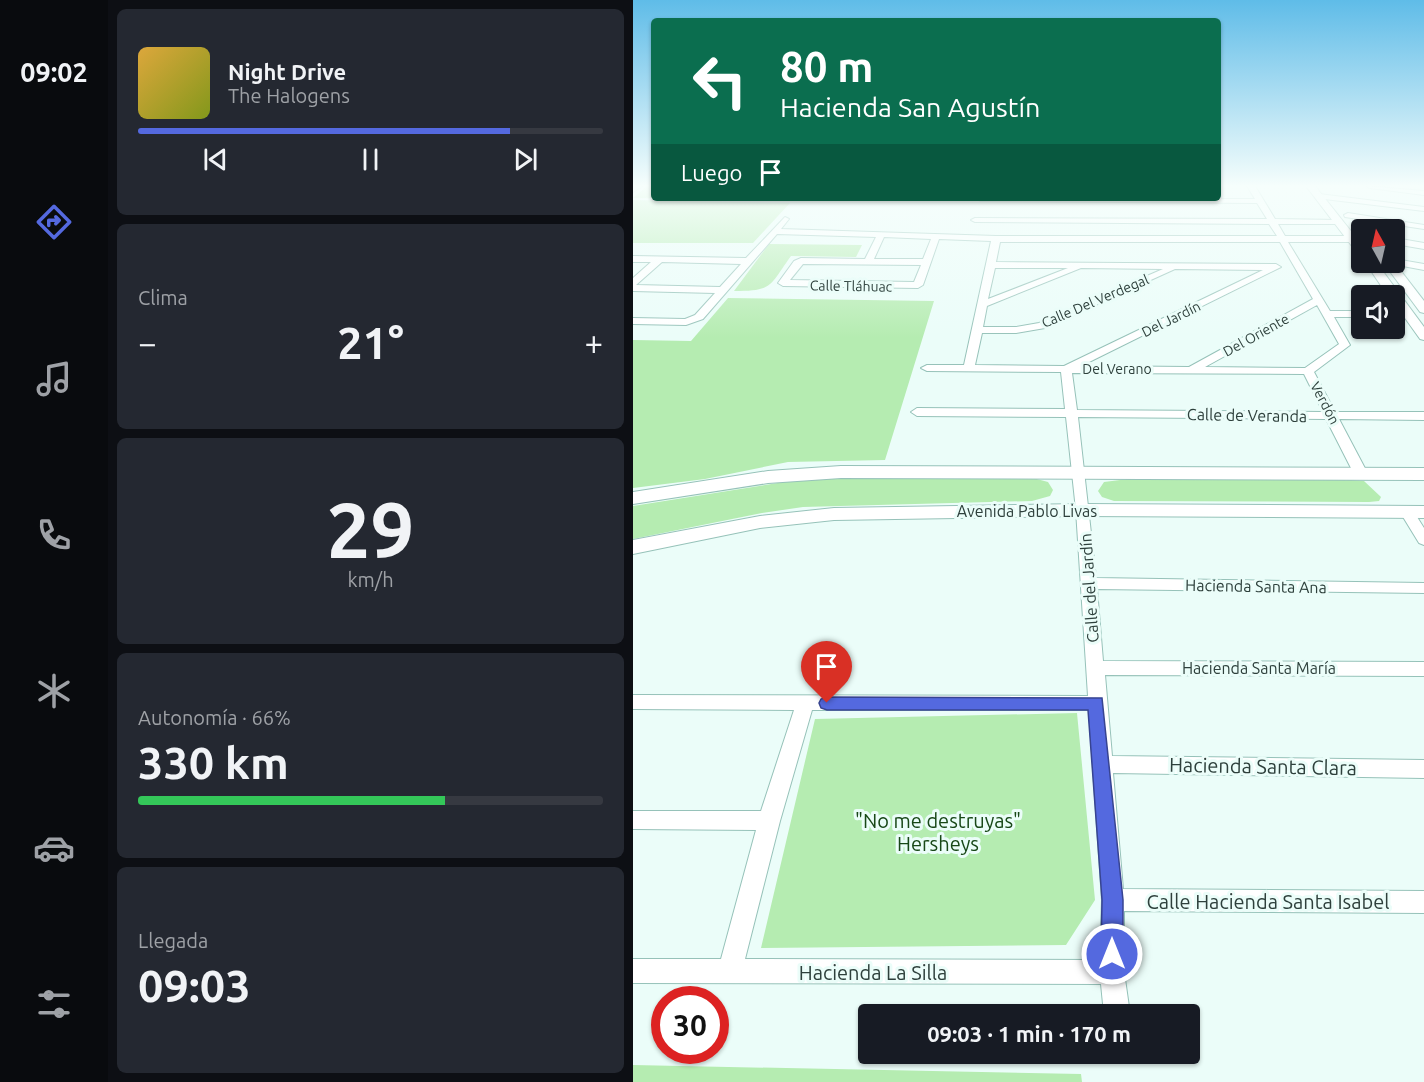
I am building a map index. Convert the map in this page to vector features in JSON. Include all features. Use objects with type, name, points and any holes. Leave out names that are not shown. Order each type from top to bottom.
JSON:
[{"type":"main road","points":[[633,498],[812,472],[1424,474]]},
{"type":"main road","name":"Avenida Pablo Livas","points":[[633,547],[806,515],[1083,510],[1416,512]]},
{"type":"street","points":[[633,321],[686,321],[699,317],[770,236]]},
{"type":"street","points":[[880,236],[868,261],[926,262],[936,236]]},
{"type":"street","points":[[946,236],[996,239],[1351,239]]},
{"type":"street","points":[[969,368],[996,239]]},
{"type":"street","name":"Verdón","points":[[1283,239],[1345,345],[1308,371],[1362,474]]},
{"type":"street","points":[[1405,243],[1424,246]]},
{"type":"street","points":[[633,259],[748,261]]},
{"type":"street","points":[[633,283],[659,260]]},
{"type":"street","name":"Calle Tláhuac","points":[[868,261],[806,260],[797,263],[783,281],[785,285],[906,287],[921,283],[926,262]]},
{"type":"street","points":[[1405,264],[1424,267]]},
{"type":"street","points":[[992,265],[1300,267]]},
{"type":"street","points":[[984,304],[1086,265]]},
{"type":"street","name":"Calle Del Verdegal","points":[[977,330],[1016,330],[1041,326],[1176,266]]},
{"type":"street","name":"Del Jardín","points":[[1066,369],[1276,267]]},
{"type":"street","points":[[1396,273],[1424,309]]},
{"type":"street","points":[[633,288],[725,290]]},
{"type":"street","name":"Del Oriente","points":[[1193,369],[1319,300]]},
{"type":"street","points":[[1328,314],[1351,314]]},
{"type":"street","points":[[1405,318],[1424,336]]},
{"type":"street","name":"Del Verano","points":[[927,368],[1308,371]]},
{"type":"street","name":"Calle del Jardín","points":[[1066,369],[1083,510],[1089,583],[1096,703],[1113,900],[1112,972],[1116,1004]]},
{"type":"street","name":"Calle de Veranda","points":[[917,412],[1424,416]]},
{"type":"street","points":[[1416,512],[1424,540]]},
{"type":"street","name":"Hacienda Santa Ana","points":[[1089,583],[1424,588]]},
{"type":"street","name":"Hacienda Santa María","points":[[1095,668],[1424,669]]},
{"type":"street","points":[[633,702],[1096,703]]},
{"type":"street","points":[[730,972],[769,821],[805,703]]},
{"type":"street","name":"Hacienda Santa Clara","points":[[1101,764],[1424,769]]},
{"type":"street","points":[[633,820],[769,821]]},
{"type":"street","name":"Calle Hacienda Santa Isabel","points":[[1113,900],[1424,902]]},
{"type":"street","name":"Hacienda La Silla","points":[[633,971],[1112,972]]},
{"type":"green space","points":[[633,236],[759,236],[753,243],[633,243]]},
{"type":"green space","points":[[769,244],[862,245],[856,257],[791,256],[769,285],[757,290],[734,291]]},
{"type":"green space","points":[[728,298],[934,301],[885,460],[788,462],[705,479],[633,488],[633,340],[691,341]]},
{"type":"green space","points":[[863,477],[1033,478],[1048,482],[1053,490],[1050,496],[1032,501],[803,507],[633,539],[633,506],[790,481]]},
{"type":"green space","points":[[1128,479],[1351,480],[1364,481],[1381,497],[1379,501],[1369,502],[1114,501],[1102,497],[1098,491],[1104,482]]},
{"type":"green space","name":"\"No me destruyas\" Hersheys","points":[[1077,713],[1095,900],[1066,945],[761,948],[815,719]]},
{"type":"green space","points":[[633,1065],[1081,1074],[1082,1082],[633,1082]]},
{"type":"route","points":[[827,703],[1096,703],[1113,900],[1112,954]]}]
